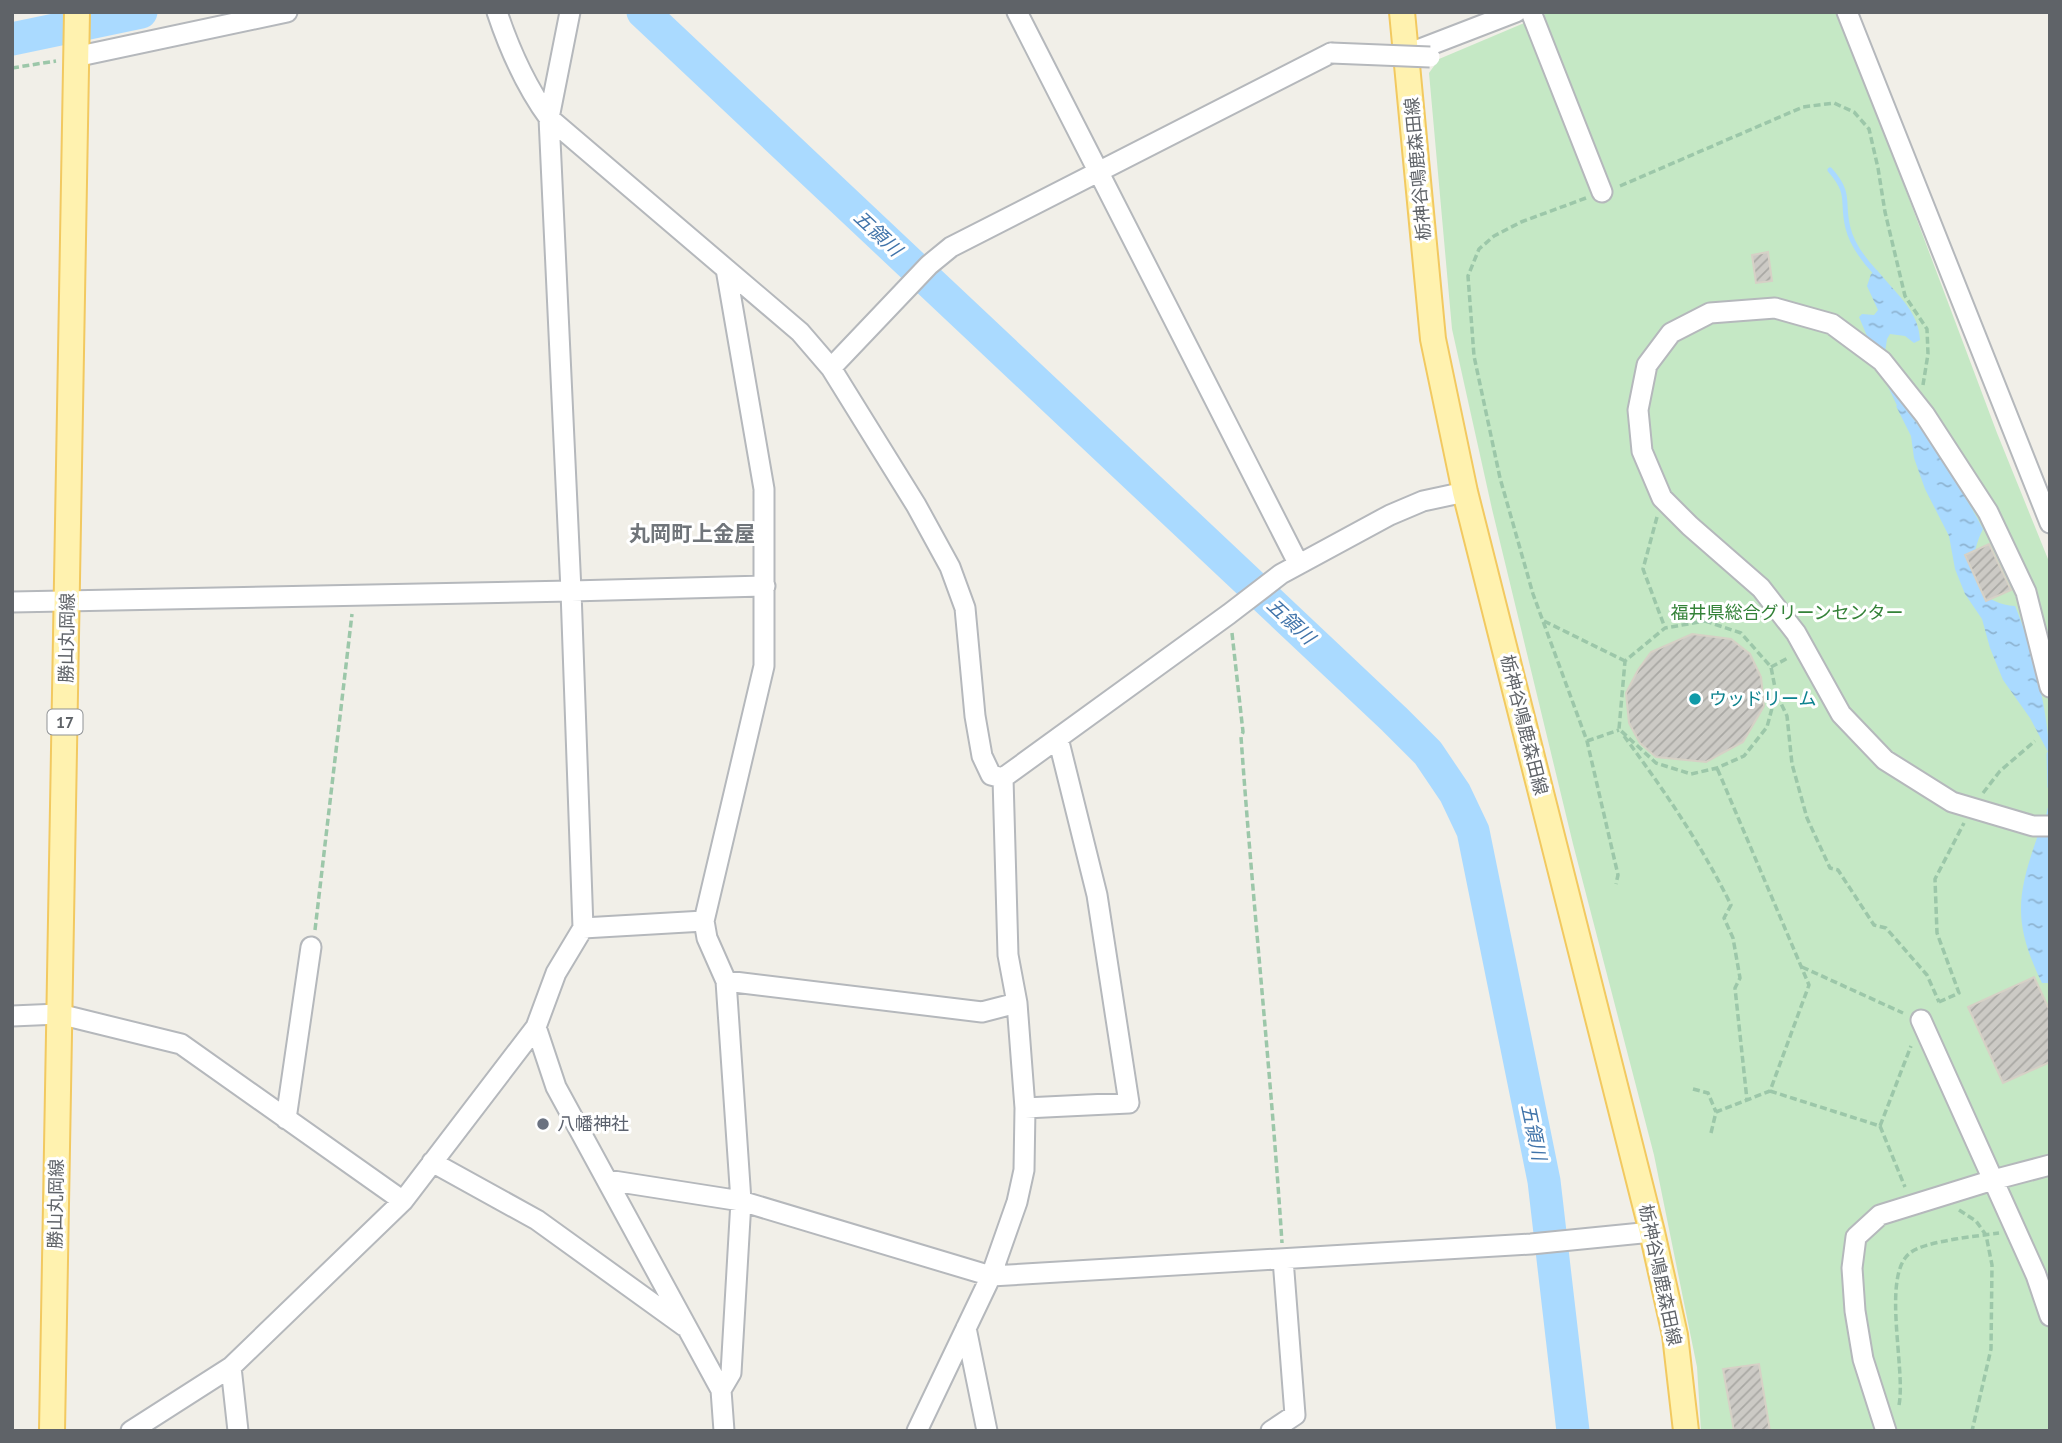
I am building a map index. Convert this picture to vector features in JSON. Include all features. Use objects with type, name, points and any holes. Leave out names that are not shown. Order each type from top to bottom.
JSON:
[{"type":"main road","name":"勝山丸岡線","points":[[52,1431],[77,12]]},
{"type":"main road","name":"栃神谷鳴鹿森田線","points":[[1402,12],[1418,56],[1433,339],[1465,492],[1652,1232],[1675,1335],[1686,1431]]},
{"type":"street","points":[[75,57],[287,12]]},
{"type":"street","points":[[497,12],[516,61],[548,118],[800,332],[831,369],[916,505],[950,567],[965,608],[975,716],[982,756],[991,775],[1003,778]]},
{"type":"street","points":[[131,1431],[231,1367],[403,1201],[536,1027],[556,972],[583,928],[571,592],[548,118],[570,12]]},
{"type":"street","points":[[1017,12],[1298,563]]},
{"type":"street","points":[[831,369],[929,265],[951,247],[1331,52],[1418,56],[1516,12]]},
{"type":"street","points":[[1531,12],[1602,192]]},
{"type":"street","points":[[1847,12],[2050,523]]},
{"type":"street","points":[[722,1390],[731,1373],[741,1201],[726,981],[707,938],[704,921],[764,666],[765,586],[765,489],[726,270]]},
{"type":"street","points":[[2050,687],[2026,592],[1988,512],[1925,415],[1882,361],[1832,324],[1775,308],[1710,313],[1671,333],[1647,365],[1638,410],[1642,452],[1662,498],[1762,588],[1796,633],[1841,714],[1885,760],[1952,802],[2033,826],[2050,826]]},
{"type":"street","points":[[1003,778],[1229,614],[1270,580],[1390,515],[1423,501],[1465,492]]},
{"type":"street","points":[[12,601],[571,592],[765,586]]},
{"type":"street","points":[[1025,1108],[1129,1103],[1097,895],[1058,738]]},
{"type":"street","points":[[917,1431],[991,1276],[1017,1202],[1024,1170],[1025,1108],[1017,1003],[1008,955],[1003,778]]},
{"type":"street","points":[[583,928],[704,921]]},
{"type":"street","points":[[286,1119],[313,944]]},
{"type":"street","points":[[726,981],[982,1012],[1017,1003]]},
{"type":"street","points":[[12,1016],[59,1014],[181,1044],[403,1201]]},
{"type":"street","points":[[1921,1020],[2036,1275],[2050,1317]]},
{"type":"street","points":[[536,1027],[556,1087],[722,1390],[724,1431]]},
{"type":"street","points":[[432,1163],[537,1220],[688,1329]]},
{"type":"street","points":[[1885,1428],[1863,1359],[1854,1311],[1852,1268],[1856,1237],[1880,1215],[2050,1165]]},
{"type":"street","points":[[607,1180],[741,1201],[991,1276],[1578,1241],[1652,1232]]},
{"type":"street","points":[[1271,1431],[1298,1423],[1283,1259]]},
{"type":"street","points":[[966,1328],[987,1431]]},
{"type":"street","points":[[231,1367],[238,1431]]},
{"type":"path","points":[[12,68],[75,57]]},
{"type":"path","points":[[1662,498],[1643,569],[1665,628]]},
{"type":"path","points":[[313,944],[355,596]]},
{"type":"path","points":[[1229,614],[1242,732],[1272,1083],[1283,1259]]},
{"type":"path","points":[[1542,620],[1625,661]]},
{"type":"path","points":[[1746,1100],[1735,988],[1741,978],[1732,938],[1724,918],[1731,905],[1702,849],[1666,792],[1619,729],[1625,661],[1665,628],[1705,621],[1741,633],[1771,667],[1776,693],[1787,716],[1793,764],[1807,818],[1830,868],[1838,870],[1874,925],[1886,928],[1927,975],[1939,1002],[1959,993],[1937,933],[1935,879],[1972,808],[2000,771],[2035,741]]},
{"type":"path","points":[[1619,729],[1656,763],[1690,774],[1717,768],[1744,756],[1767,727],[1776,693]]},
{"type":"path","points":[[1587,741],[1619,729]]},
{"type":"path","points":[[1717,768],[1809,985],[1770,1090]]},
{"type":"path","points":[[1802,967],[1921,1020],[1880,1126],[1912,1205]]},
{"type":"path","points":[[1693,1090],[1708,1093],[1716,1112],[1711,1133]]},
{"type":"path","points":[[1716,1112],[1770,1090],[1880,1126]]},
{"type":"path","points":[[1932,1199],[1953,1206],[1976,1221],[1986,1235],[1992,1265],[1991,1349],[1972,1431]]},
{"type":"path","points":[[1885,1428],[1897,1415],[1900,1398],[1896,1302],[1898,1270],[1910,1252],[1935,1244],[2016,1230]]},
{"type":"green space","name":"福井県総合グリーンセンター","points":[[1550,12],[1839,12],[1997,433],[2050,564],[2050,1431],[1701,1431],[1697,1367],[1654,1155],[1573,844],[1492,509],[1452,329],[1429,73],[1439,59]]},
{"type":"water","points":[[1877,270],[1905,302],[1919,329],[1920,340],[1914,343],[1905,336],[1890,334],[1885,352],[1867,336],[1859,317],[1862,314],[1874,315],[1878,310],[1867,286],[1871,274]]},
{"type":"water","points":[[1902,403],[1945,464],[1983,529],[1974,555],[1975,579],[1988,597],[2015,606],[2038,679],[2046,719],[2049,754],[2030,718],[2003,680],[1982,619],[1965,594],[1955,569],[1949,536],[1925,489],[1914,458],[1911,436],[1896,406]]},
{"type":"water","points":[[2039,832],[2049,833],[2050,983],[2042,983],[2032,961],[2022,925],[2022,891]]},
{"type":"building","points":[[1768,252],[1772,281],[1756,283],[1752,255]]},
{"type":"building","points":[[1989,544],[2011,590],[1986,601],[1965,555]]},
{"type":"building","name":"ウッドリーム","points":[[1692,634],[1731,639],[1750,654],[1761,677],[1764,706],[1743,742],[1706,762],[1656,757],[1640,743],[1629,723],[1626,693],[1638,670],[1651,652]]},
{"type":"building","points":[[2034,977],[2050,1011],[2050,1062],[2003,1083],[1968,1007]]},
{"type":"building","points":[[1759,1364],[1770,1431],[1734,1431],[1723,1369]]},
{"type":"waterway","name":"五領川","points":[[12,39],[141,12]]},
{"type":"waterway","name":"五領川","points":[[643,12],[1394,719],[1428,753],[1455,793],[1473,831],[1544,1181],[1573,1431]]},
{"type":"waterway","points":[[1830,170],[1844,192],[1846,219],[1852,240],[1875,272]]},
{"type":"waterway","points":[[1889,383],[1899,404]]},
{"type":"waterway","points":[[2049,754],[2050,787]]},
{"type":"waterway","points":[[2047,823],[2050,809]]},
{"type":"place","name":"ウッドリーム","points":[[1695,699]]},
{"type":"place","name":"八幡神社","points":[[543,1124]]},
{"type":"district","name":"丸岡町上金屋","points":[[692,534]]}]
